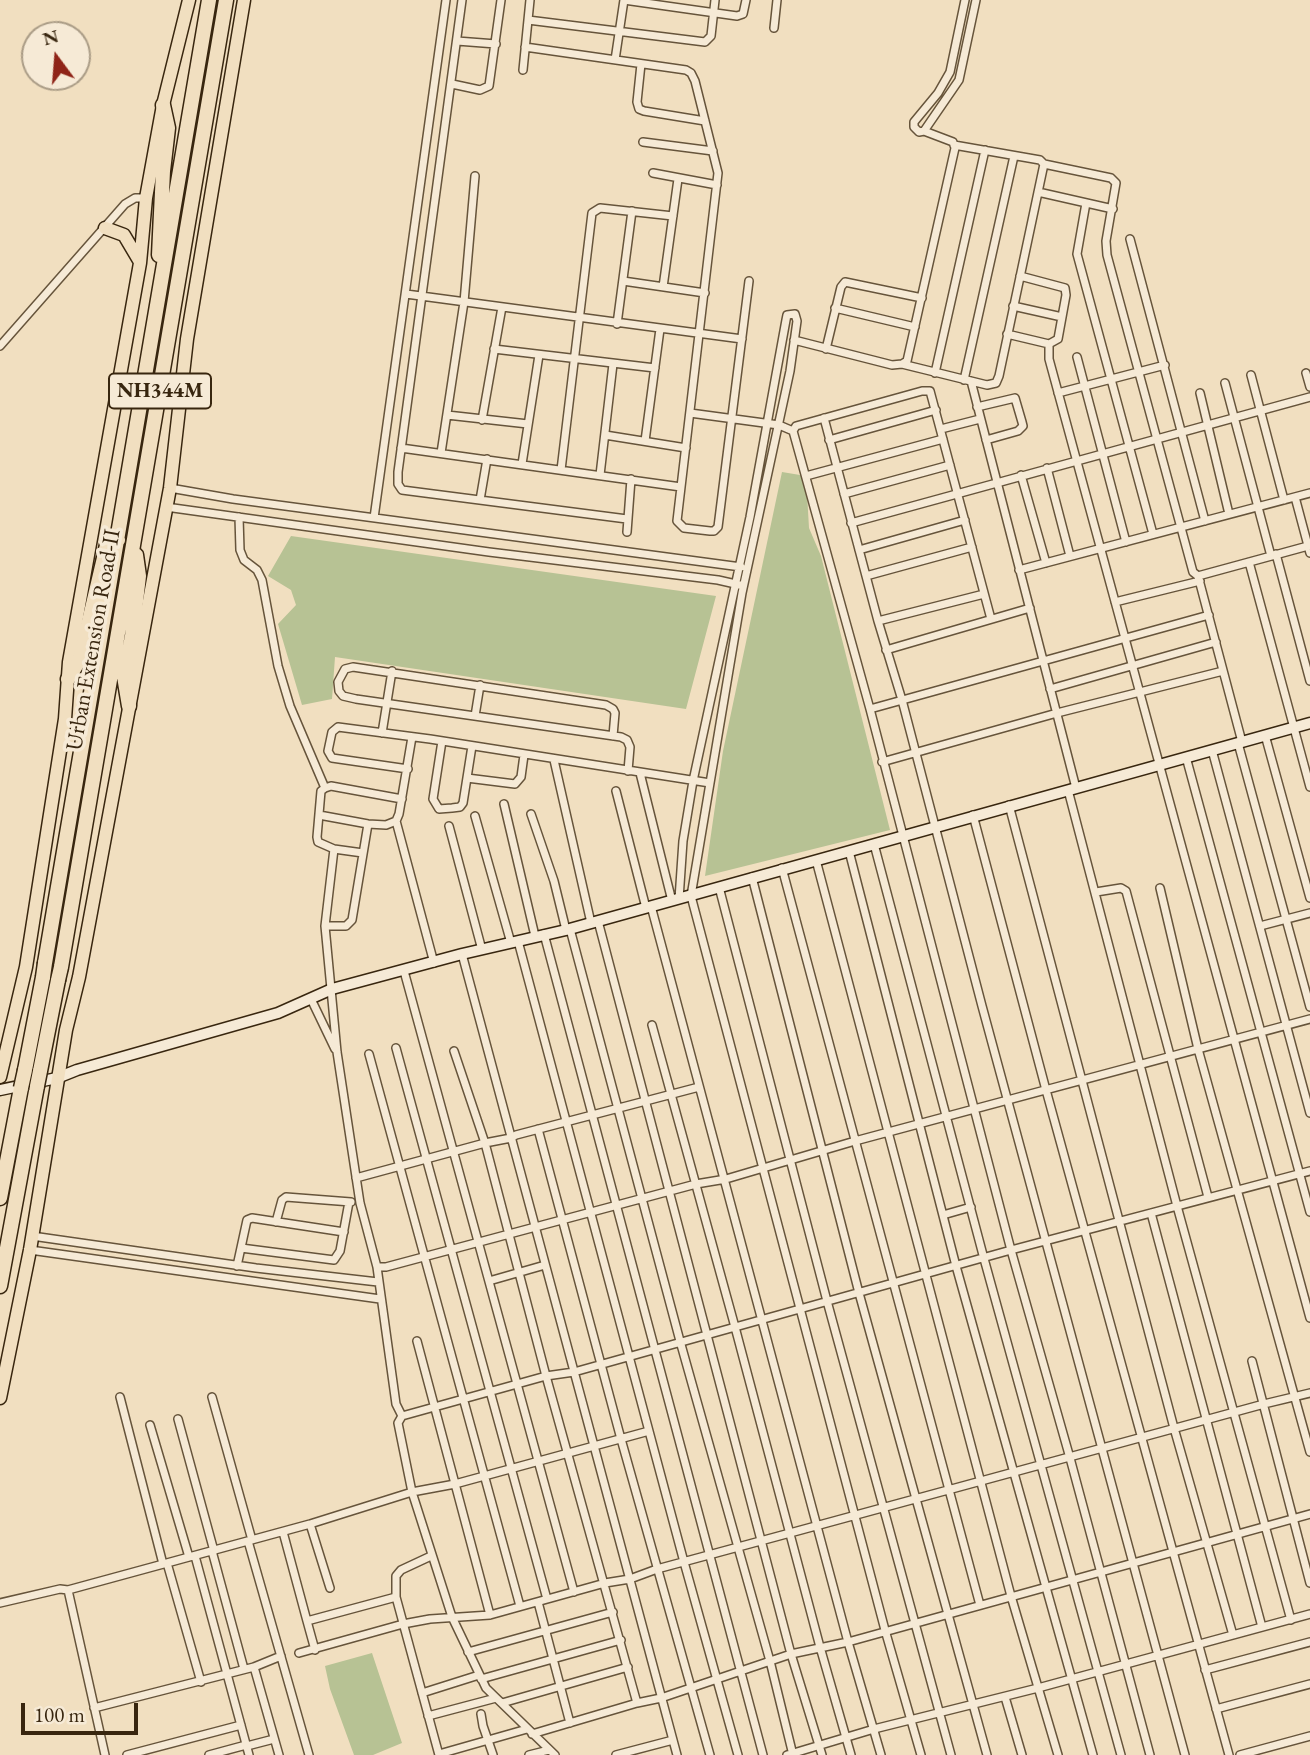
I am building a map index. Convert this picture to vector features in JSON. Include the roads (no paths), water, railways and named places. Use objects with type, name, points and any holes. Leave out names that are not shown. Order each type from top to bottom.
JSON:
[{"type":"highway","name":"Urban Extension Road-II","points":[[0,1286],[37,1086],[33,1071],[44,970],[209,0]]},
{"type":"highway","name":"Urban Extension Road-II","points":[[0,1198],[21,1088],[33,1071],[60,973],[226,0]]},
{"type":"highway","points":[[163,105],[169,128],[163,171],[158,252],[163,273]]},
{"type":"highway","points":[[68,679],[80,659],[107,545],[118,540]]},
{"type":"highway","points":[[129,706],[124,676],[139,576],[135,540]]},
{"type":"main road","points":[[0,1077],[26,967],[65,719],[68,662],[140,263],[146,198],[163,105],[189,0]]},
{"type":"main road","points":[[0,1398],[30,1250],[57,1078],[79,977],[170,488],[187,339],[244,0]]},
{"type":"main road","points":[[105,229],[124,234],[140,263]]},
{"type":"main road","points":[[26,967],[79,977]]},
{"type":"street","points":[[374,518],[446,0]]},
{"type":"street","points":[[462,0],[398,480],[402,490],[627,519]]},
{"type":"street","points":[[452,83],[480,90],[487,88],[491,81],[501,0]]},
{"type":"street","points":[[523,70],[530,0]]},
{"type":"street","points":[[615,60],[624,0],[741,15],[746,0]]},
{"type":"street","points":[[528,20],[705,42],[710,39],[715,0]]},
{"type":"street","points":[[774,28],[777,0]]},
{"type":"street","points":[[965,0],[948,77],[914,122],[917,130],[953,142],[954,145],[1040,160],[1044,164],[1115,180],[1113,209],[1105,248],[1179,528],[1193,572],[1199,578],[1209,615],[1310,1007]]},
{"type":"street","points":[[924,131],[959,80],[976,0]]},
{"type":"street","points":[[457,41],[496,44]]},
{"type":"street","points":[[525,47],[686,70],[691,73],[713,151],[717,185],[681,487],[678,524],[684,527],[710,531],[717,529],[749,281]]},
{"type":"street","points":[[641,64],[637,102],[639,109],[705,121]]},
{"type":"street","points":[[427,142],[444,143]]},
{"type":"street","points":[[643,142],[713,151]]},
{"type":"street","points":[[902,364],[909,358],[954,145]]},
{"type":"street","points":[[935,373],[985,150]]},
{"type":"street","points":[[1014,156],[967,380],[977,407],[1030,608],[1096,892],[1177,1206],[1291,1620]]},
{"type":"street","points":[[794,341],[987,385],[996,383],[1044,164]]},
{"type":"street","points":[[653,173],[717,185]]},
{"type":"street","points":[[442,453],[464,302],[475,176]]},
{"type":"street","points":[[663,287],[678,179]]},
{"type":"street","points":[[1038,192],[1113,209]]},
{"type":"street","points":[[0,346],[125,204],[135,198],[146,198]]},
{"type":"street","points":[[1086,203],[1077,254],[1153,534]]},
{"type":"street","points":[[561,470],[592,213],[600,208],[673,216]]},
{"type":"street","points":[[617,324],[632,211]]},
{"type":"street","points":[[1130,239],[1205,521]]},
{"type":"street","points":[[1007,334],[1049,344],[1058,339],[1065,288],[1020,276]]},
{"type":"street","points":[[623,281],[705,293]]},
{"type":"street","points":[[826,349],[841,287],[848,281],[922,298]]},
{"type":"street","points":[[406,294],[742,339]]},
{"type":"street","points":[[1013,306],[1062,317]]},
{"type":"street","points":[[482,420],[502,307]]},
{"type":"street","points":[[835,309],[915,327]]},
{"type":"street","points":[[681,898],[683,841],[693,781],[740,585],[749,568],[794,341],[797,317],[791,314],[786,320],[739,567],[740,585],[710,783],[681,898]]},
{"type":"street","points":[[645,441],[660,329]]},
{"type":"street","points":[[1049,344],[1049,359],[1058,393],[1310,1318]]},
{"type":"street","points":[[495,349],[655,368]]},
{"type":"street","points":[[522,464],[539,355]]},
{"type":"street","points":[[1077,357],[1126,541]]},
{"type":"street","points":[[600,475],[613,365]]},
{"type":"street","points":[[1058,393],[1165,365]]},
{"type":"street","points":[[1306,373],[1310,387]]},
{"type":"street","points":[[1251,374],[1284,500]]},
{"type":"street","points":[[1225,383],[1258,507],[1310,681]]},
{"type":"street","points":[[991,619],[931,393],[927,390],[796,426],[793,431],[870,709],[1011,1250],[1150,1755]]},
{"type":"street","points":[[1200,393],[1229,514]]},
{"type":"street","points":[[852,523],[1310,397]]},
{"type":"street","points":[[977,407],[1015,398],[1022,422],[1023,426],[1018,431],[986,440]]},
{"type":"street","points":[[829,440],[936,410]]},
{"type":"street","points":[[690,413],[779,425],[793,431]]},
{"type":"street","points":[[447,415],[528,424]]},
{"type":"street","points":[[824,418],[1185,1755]]},
{"type":"street","points":[[941,429],[980,419]]},
{"type":"street","points":[[605,435],[686,448]]},
{"type":"street","points":[[806,476],[943,439]]},
{"type":"street","points":[[401,448],[681,487]]},
{"type":"street","points":[[480,500],[487,459]]},
{"type":"street","points":[[844,494],[950,465]]},
{"type":"street","points":[[1047,468],[1070,556]]},
{"type":"street","points":[[1021,475],[1045,563]]},
{"type":"street","points":[[627,532],[631,480]]},
{"type":"street","points":[[170,488],[233,499],[749,568]]},
{"type":"street","points":[[1019,570],[1310,493]]},
{"type":"street","points":[[1115,602],[1274,555],[1309,550],[1306,525],[1295,497]]},
{"type":"street","points":[[166,507],[740,585]]},
{"type":"street","points":[[239,517],[240,550],[244,560],[257,570],[262,580],[278,666],[290,706],[325,788]]},
{"type":"street","points":[[859,550],[965,520]]},
{"type":"street","points":[[866,576],[972,547]]},
{"type":"street","points":[[1249,562],[1310,787]]},
{"type":"street","points":[[878,621],[984,594]]},
{"type":"street","points":[[886,650],[1030,608]]},
{"type":"street","points":[[870,709],[1209,615]]},
{"type":"street","points":[[1050,689],[1216,642]]},
{"type":"street","points":[[612,736],[615,713],[606,705],[352,667],[345,669],[338,682],[343,696],[385,703],[612,736],[621,737],[629,743],[628,771]]},
{"type":"street","points":[[382,733],[391,671]]},
{"type":"street","points":[[882,762],[1056,713],[1223,671]]},
{"type":"street","points":[[475,716],[480,685]]},
{"type":"street","points":[[0,1090],[57,1078],[278,1013],[332,989],[595,922],[1310,723]]},
{"type":"street","points":[[408,769],[338,761],[329,755],[332,732],[338,727],[442,741],[710,783]]},
{"type":"street","points":[[1265,735],[1310,898]]},
{"type":"street","points":[[412,737],[396,821],[434,962]]},
{"type":"street","points":[[442,741],[433,799],[437,807],[445,810],[460,807],[472,746]]},
{"type":"street","points":[[1212,750],[1310,1113]]},
{"type":"street","points":[[467,778],[515,784],[521,777],[524,755]]},
{"type":"street","points":[[1186,757],[1310,1212]]},
{"type":"street","points":[[554,760],[595,922],[763,1540],[791,1654],[822,1755]]},
{"type":"street","points":[[640,773],[763,1168],[885,1630],[921,1755]]},
{"type":"street","points":[[363,853],[334,849],[318,842],[321,791],[331,786],[402,799]]},
{"type":"street","points":[[616,791],[726,1179],[848,1642],[881,1755]]},
{"type":"street","points":[[505,804],[763,1755]]},
{"type":"street","points":[[1009,805],[1174,1428],[1233,1635]]},
{"type":"street","points":[[531,814],[568,929],[770,1661],[791,1754],[874,1729],[1005,1697],[1310,1614]]},
{"type":"street","points":[[319,815],[368,824],[386,825],[396,821]]},
{"type":"street","points":[[973,815],[1229,1755]]},
{"type":"street","points":[[475,816],[515,942],[738,1755]]},
{"type":"street","points":[[325,926],[346,926],[352,920],[368,824]]},
{"type":"street","points":[[449,826],[482,950]]},
{"type":"street","points":[[874,844],[984,1258],[1121,1755]]},
{"type":"street","points":[[334,849],[325,926],[337,1052],[360,1203],[377,1267],[396,1404],[402,1416]]},
{"type":"street","points":[[849,851],[956,1266],[1093,1755]]},
{"type":"street","points":[[816,860],[1012,1596],[1058,1755]]},
{"type":"street","points":[[782,868],[980,1605]]},
{"type":"street","points":[[751,877],[859,1293],[987,1755]]},
{"type":"street","points":[[719,887],[827,1301],[951,1755]]},
{"type":"street","points":[[1096,892],[1121,888],[1126,891],[1208,1197]]},
{"type":"street","points":[[1160,888],[1198,1049],[1310,1452]]},
{"type":"street","points":[[1260,926],[1310,913]]},
{"type":"street","points":[[462,954],[677,1755]]},
{"type":"street","points":[[404,971],[574,1592]]},
{"type":"street","points":[[311,999],[337,1052]]},
{"type":"street","points":[[377,1267],[452,1250],[696,1184],[726,1179],[855,1141],[1310,1019]]},
{"type":"street","points":[[652,1025],[851,1755]]},
{"type":"street","points":[[396,1048],[547,1599]]},
{"type":"street","points":[[454,1051],[485,1143],[546,1376],[637,1703]]},
{"type":"street","points":[[369,1054],[520,1606]]},
{"type":"street","points":[[356,1178],[699,1087]]},
{"type":"street","points":[[538,1129],[600,1363],[710,1755]]},
{"type":"street","points":[[552,1752],[485,1688],[452,1618],[412,1492],[398,1423],[402,1416],[1310,1171]]},
{"type":"street","points":[[276,1222],[285,1197],[360,1203]]},
{"type":"street","points":[[241,1248],[334,1260],[340,1251],[349,1202]]},
{"type":"street","points":[[943,1215],[971,1207]]},
{"type":"street","points":[[1151,1213],[1262,1628]]},
{"type":"street","points":[[237,1266],[247,1220],[344,1232]]},
{"type":"street","points":[[31,1236],[237,1266],[378,1282]]},
{"type":"street","points":[[30,1250],[380,1299]]},
{"type":"street","points":[[489,1281],[545,1265]]},
{"type":"street","points":[[417,1342],[490,1615]]},
{"type":"street","points":[[1252,1361],[1310,1583]]},
{"type":"street","points":[[299,1653],[403,1623],[490,1615],[604,1583],[630,1579],[737,1547],[1310,1393]]},
{"type":"street","points":[[212,1396],[309,1755]]},
{"type":"street","points":[[120,1397],[165,1564],[201,1682]]},
{"type":"street","points":[[178,1419],[244,1670]]},
{"type":"street","points":[[150,1425],[192,1556],[249,1755]]},
{"type":"street","points":[[0,1603],[60,1589],[68,1590],[283,1532],[412,1492],[455,1484],[649,1431]]},
{"type":"street","points":[[431,1556],[401,1570],[396,1576],[396,1597],[439,1754],[661,1698],[791,1654],[848,1642],[1310,1514]]},
{"type":"street","points":[[310,1524],[330,1588]]},
{"type":"street","points":[[283,1532],[315,1650]]},
{"type":"street","points":[[68,1590],[105,1755]]},
{"type":"street","points":[[307,1621],[396,1597]]},
{"type":"street","points":[[538,1602],[570,1723]]},
{"type":"street","points":[[468,1652],[612,1612]]},
{"type":"street","points":[[422,1693],[621,1640]]},
{"type":"street","points":[[1205,1670],[1310,1642]]},
{"type":"street","points":[[93,1708],[201,1682],[281,1657]]},
{"type":"street","points":[[254,1667],[279,1755]]},
{"type":"street","points":[[428,1716],[561,1687],[628,1667]]},
{"type":"street","points":[[1216,1709],[1310,1684]]},
{"type":"street","points":[[1005,1697],[1022,1755]]},
{"type":"street","points":[[481,1714],[493,1755]]},
{"type":"street","points":[[127,1755],[240,1725]]},
{"type":"street","points":[[1240,1755],[1310,1736]]},
{"type":"street","points":[[209,1755],[274,1739]]},
{"type":"street","points":[[616,1755],[673,1740]]},
{"type":"street","points":[[529,1755],[552,1752]]}]
